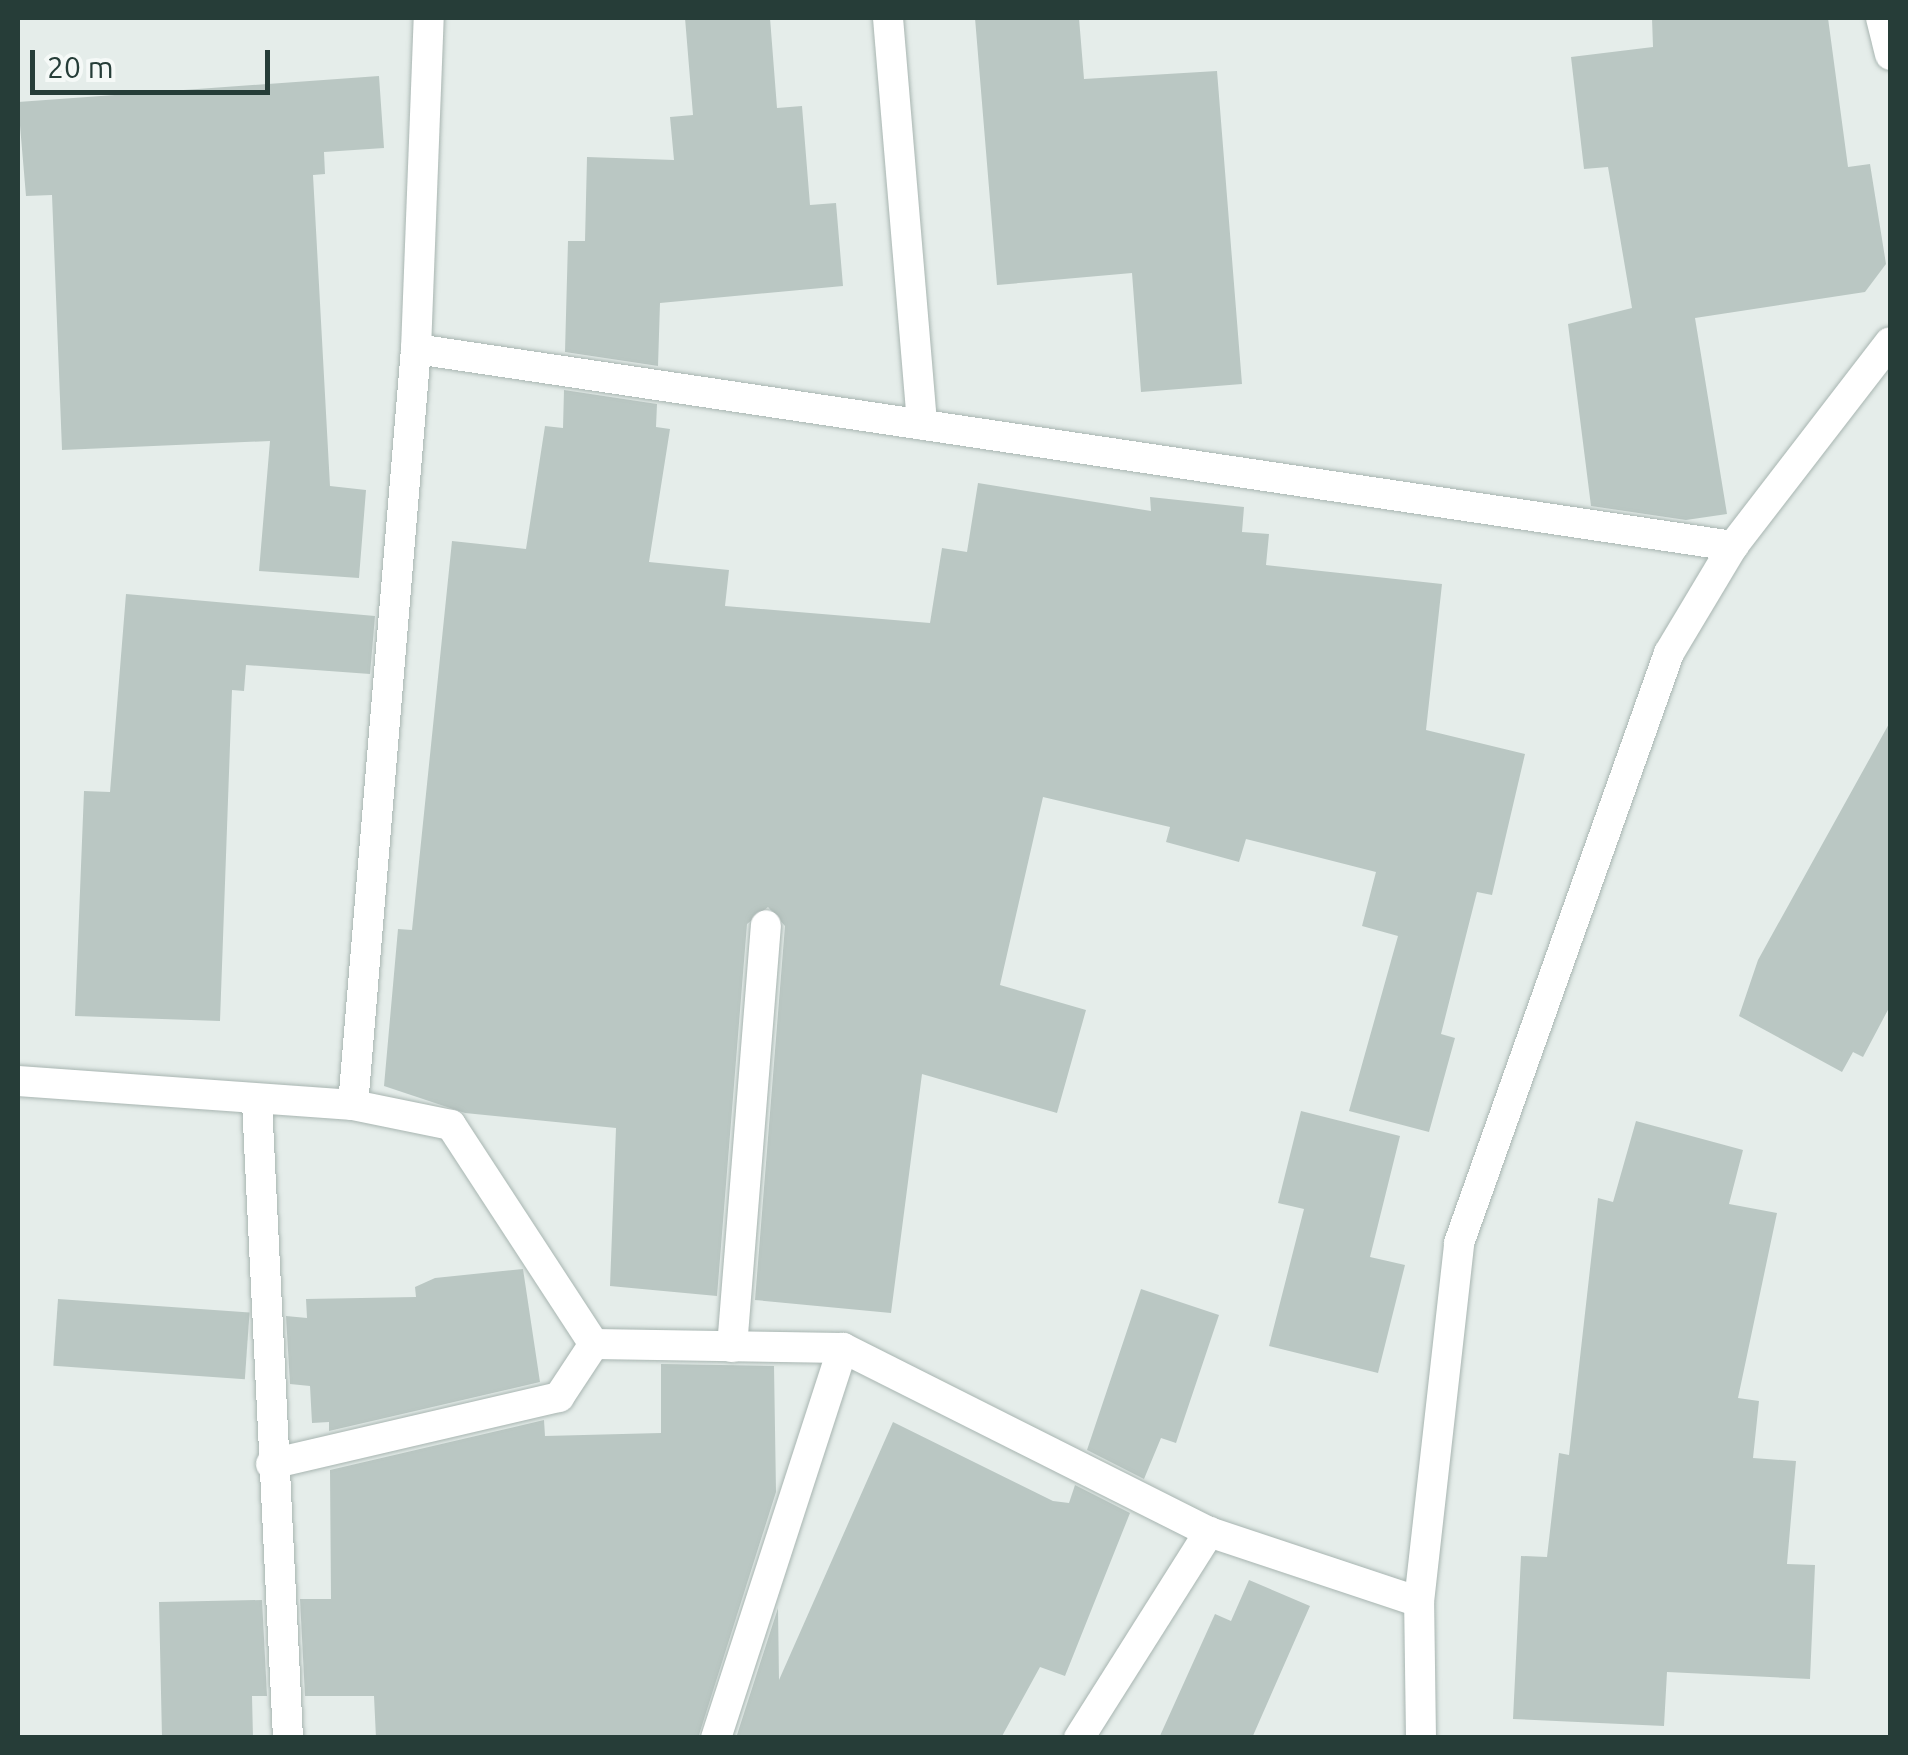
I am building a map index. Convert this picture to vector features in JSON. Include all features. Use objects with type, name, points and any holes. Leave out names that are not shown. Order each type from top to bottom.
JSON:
[{"type":"street","points":[[353,1104],[416,349],[428,18]]},
{"type":"street","points":[[888,18],[922,425]]},
{"type":"street","points":[[1882,18],[1890,54]]},
{"type":"street","points":[[1421,1738],[1419,1602],[1460,1243],[1669,653],[1733,546],[1890,342]]},
{"type":"street","points":[[416,349],[1733,546]]},
{"type":"street","points":[[732,1346],[766,925]]},
{"type":"street","points":[[18,1081],[258,1102],[353,1104],[451,1125],[594,1344]]},
{"type":"street","points":[[258,1102],[271,1464],[288,1738]]},
{"type":"street","points":[[594,1344],[842,1348],[1210,1532],[1419,1602]]},
{"type":"street","points":[[271,1464],[558,1397],[594,1344]]},
{"type":"street","points":[[716,1738],[842,1348]]},
{"type":"street","points":[[1079,1738],[1210,1532]]},
{"type":"building","points":[[685,18],[770,18],[777,108],[802,106],[810,205],[836,203],[843,286],[660,303],[658,366],[565,352],[568,241],[585,241],[587,157],[674,160],[670,117],[693,115]]},
{"type":"building","points":[[975,18],[1079,18],[1084,79],[1217,71],[1242,384],[1141,392],[1132,273],[997,285]]},
{"type":"building","points":[[1652,18],[1828,18],[1848,167],[1870,164],[1886,264],[1865,292],[1695,318],[1727,514],[1686,520],[1591,506],[1568,324],[1632,308],[1608,167],[1584,169],[1571,57],[1653,47]]},
{"type":"building","points":[[379,76],[384,148],[324,152],[325,174],[313,175],[330,486],[366,490],[359,578],[259,571],[270,441],[62,450],[52,195],[26,196],[18,102]]},
{"type":"building","points":[[564,390],[657,404],[656,427],[670,429],[649,562],[729,570],[725,606],[930,623],[942,548],[967,552],[978,483],[1151,511],[1150,497],[1244,507],[1242,532],[1269,534],[1266,565],[1442,584],[1426,730],[1525,754],[1492,895],[1477,892],[1441,1034],[1455,1038],[1429,1132],[1349,1111],[1398,936],[1362,926],[1376,872],[1246,839],[1239,862],[1166,842],[1170,827],[1043,797],[1000,985],[1086,1010],[1057,1113],[922,1074],[891,1313],[755,1300],[785,926],[768,907],[747,924],[717,1296],[610,1286],[616,1128],[465,1113],[384,1086],[398,929],[412,930],[452,541],[526,549],[545,426],[563,428]]},
{"type":"building","points":[[126,594],[375,616],[370,674],[246,665],[244,691],[232,690],[220,1021],[75,1016],[84,791],[110,792]]},
{"type":"building","points":[[1890,722],[1890,1006],[1863,1057],[1853,1052],[1842,1072],[1739,1016],[1758,960]]},
{"type":"building","points":[[1301,1111],[1400,1136],[1370,1257],[1405,1265],[1378,1373],[1269,1346],[1304,1209],[1278,1203]]},
{"type":"building","points":[[1636,1121],[1743,1150],[1729,1204],[1777,1213],[1738,1398],[1759,1401],[1753,1458],[1796,1461],[1787,1564],[1815,1565],[1810,1679],[1667,1672],[1664,1726],[1513,1719],[1521,1556],[1547,1557],[1559,1453],[1569,1455],[1598,1198],[1613,1202]]},
{"type":"building","points":[[523,1269],[540,1382],[329,1431],[329,1422],[312,1423],[310,1386],[290,1384],[286,1316],[307,1318],[306,1299],[416,1297],[415,1287],[435,1278]]},
{"type":"building","points":[[1141,1289],[1219,1315],[1176,1443],[1161,1438],[1144,1479],[1087,1450]]},
{"type":"building","points":[[58,1299],[250,1312],[245,1379],[53,1366]]},
{"type":"building","points":[[661,1364],[774,1366],[776,1492],[698,1738],[376,1738],[374,1696],[305,1696],[300,1599],[331,1599],[330,1470],[544,1420],[545,1436],[661,1433]]},
{"type":"building","points":[[893,1422],[1053,1501],[1069,1503],[1075,1485],[1130,1513],[1065,1676],[1040,1667],[1001,1738],[736,1738],[778,1608],[779,1680]]},
{"type":"building","points":[[1249,1580],[1310,1606],[1252,1738],[1159,1738],[1215,1614],[1231,1621]]},
{"type":"building","points":[[262,1600],[267,1696],[252,1696],[253,1738],[162,1738],[159,1602]]}]
